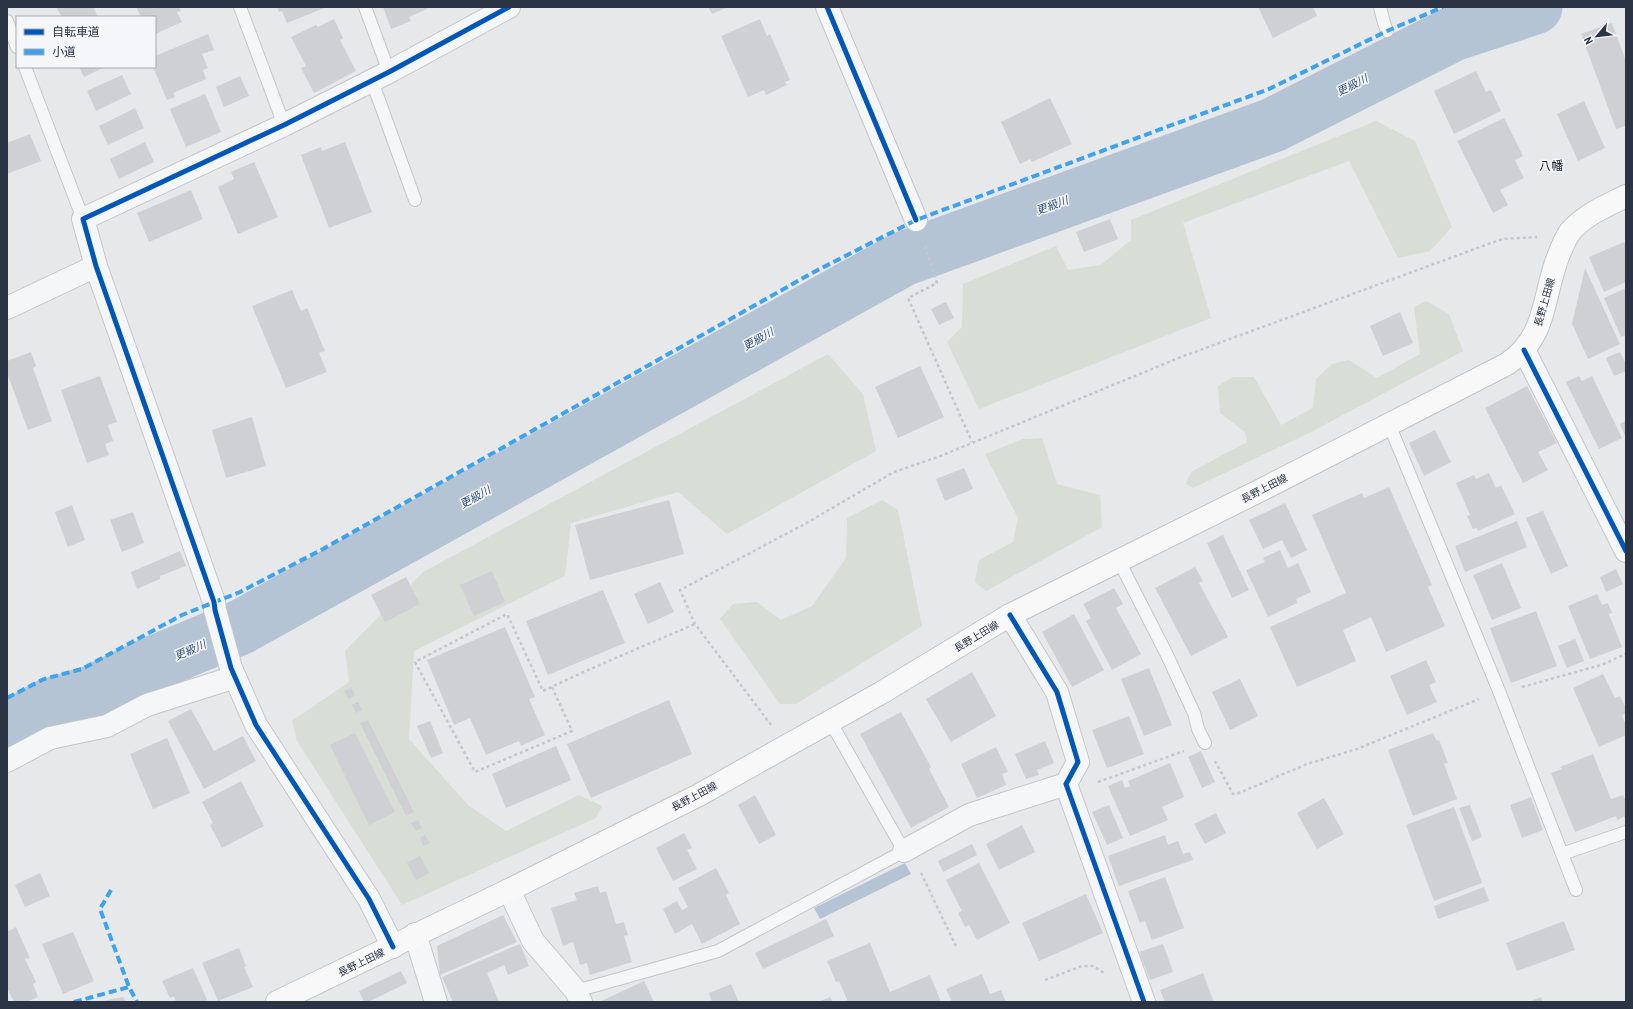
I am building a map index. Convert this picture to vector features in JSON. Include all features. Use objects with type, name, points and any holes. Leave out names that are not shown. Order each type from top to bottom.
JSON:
[{"type":"main road","name":"長野上田線","points":[[277,1002],[393,947],[415,934],[509,890],[699,795],[881,693],[1010,615],[1507,364],[1524,350],[1538,328],[1554,267],[1559,253],[1570,232],[1597,210],[1626,196]]},
{"type":"street","points":[[393,947],[369,899],[256,726],[233,673],[214,602],[96,266],[83,219],[284,124],[381,76],[509,7]]},
{"type":"street","points":[[827,7],[916,220]]},
{"type":"street","points":[[7,308],[96,266]]},
{"type":"street","points":[[1524,350],[1626,550]]},
{"type":"street","points":[[906,849],[969,815],[1066,784],[1078,762],[1057,692],[1010,615]]},
{"type":"street","points":[[7,761],[50,738],[107,726],[147,705],[233,673]]},
{"type":"street","points":[[1066,784],[1144,1002]]},
{"type":"street","points":[[509,890],[533,941],[578,996]]},
{"type":"street","points":[[415,934],[436,1002]]},
{"type":"lane","points":[[240,7],[284,124]]},
{"type":"lane","points":[[365,7],[381,76],[415,200]]},
{"type":"lane","points":[[1380,7],[1387,31]]},
{"type":"lane","points":[[7,21],[16,44]]},
{"type":"lane","points":[[25,68],[83,219]]},
{"type":"lane","points":[[1389,424],[1500,691],[1576,890]]},
{"type":"lane","points":[[1119,561],[1166,653],[1194,713],[1198,729],[1205,743]]},
{"type":"lane","points":[[578,996],[718,951],[906,849],[830,721]]},
{"type":"lane","points":[[1562,854],[1626,832]]},
{"type":"path","points":[[787,746],[695,624],[680,590],[803,525],[894,472],[938,456],[1181,357],[1502,240],[1537,237]]},
{"type":"path","points":[[923,242],[937,283],[908,298],[972,442]]},
{"type":"path","points":[[552,687],[572,730],[475,772],[415,662],[507,614],[543,691],[552,687],[695,624]]},
{"type":"path","points":[[1066,784],[1098,782],[1205,743],[1233,794],[1239,793],[1307,764],[1357,749],[1500,691],[1508,691],[1601,665],[1626,654]]},
{"type":"path","points":[[906,849],[956,946]]},
{"type":"path","points":[[1045,980],[1082,966],[1093,966],[1103,972],[1108,978]]},
{"type":"shaded area","points":[[1376,121],[1415,141],[1452,227],[1430,251],[1398,258],[1349,161],[1183,223],[1211,318],[979,409],[947,342],[962,327],[963,284],[1056,246],[1068,270],[1101,265],[1131,240],[1131,220]]},
{"type":"shaded area","points":[[1426,301],[1449,314],[1463,351],[1311,432],[1193,488],[1186,484],[1191,472],[1247,442],[1245,432],[1220,413],[1218,386],[1233,377],[1254,377],[1281,425],[1313,408],[1316,379],[1332,364],[1349,360],[1377,378],[1420,354],[1414,307]]},
{"type":"shaded area","points":[[828,354],[863,394],[876,451],[727,534],[678,492],[571,523],[565,576],[414,651],[409,739],[468,805],[506,831],[579,795],[602,806],[596,818],[402,905],[297,741],[292,721],[349,682],[345,651],[423,572]]},
{"type":"shaded area","points":[[1042,438],[1057,484],[1100,495],[1102,527],[986,591],[975,582],[979,560],[1013,542],[1018,518],[985,454],[1023,439]]},
{"type":"shaded area","points":[[882,500],[898,510],[922,626],[796,704],[780,704],[720,619],[733,604],[757,602],[781,620],[812,606],[846,558],[847,518]]},
{"type":"water","points":[[905,863],[911,874],[820,919],[814,908]]},
{"type":"building","points":[[56,7],[93,7],[98,16],[61,16]]},
{"type":"building","points":[[136,7],[179,7],[181,11],[177,12],[182,22],[156,34],[156,16],[140,16]]},
{"type":"building","points":[[277,7],[327,7],[287,23],[282,11],[279,12]]},
{"type":"building","points":[[383,7],[427,7],[427,9],[409,17],[411,21],[391,29]]},
{"type":"building","points":[[708,7],[728,7],[712,14]]},
{"type":"building","points":[[1258,7],[1313,7],[1317,16],[1273,38]]},
{"type":"building","points":[[334,19],[343,38],[340,40],[356,71],[314,93],[301,68],[306,66],[291,37],[316,25],[318,27]]},
{"type":"building","points":[[760,19],[767,36],[770,34],[790,80],[785,82],[787,85],[766,95],[764,90],[748,97],[721,36]]},
{"type":"building","points":[[1612,23],[1626,61],[1626,126],[1616,129],[1581,34]]},
{"type":"building","points":[[208,34],[214,50],[202,54],[208,68],[203,70],[206,79],[173,93],[175,97],[167,100],[153,68],[156,68],[156,56]]},
{"type":"building","points":[[80,68],[103,68],[84,77]]},
{"type":"building","points":[[1476,71],[1486,92],[1491,90],[1501,111],[1454,134],[1434,91]]},
{"type":"building","points":[[122,75],[131,94],[96,111],[87,91]]},
{"type":"building","points":[[240,76],[249,96],[224,107],[216,87]]},
{"type":"building","points":[[205,94],[221,132],[186,147],[170,109]]},
{"type":"building","points":[[1050,98],[1072,144],[1032,162],[1030,159],[1020,164],[1001,122]]},
{"type":"building","points":[[1584,101],[1605,148],[1578,161],[1557,114]]},
{"type":"building","points":[[135,108],[144,128],[108,145],[99,126]]},
{"type":"building","points":[[1504,118],[1523,156],[1515,160],[1524,178],[1500,190],[1508,205],[1493,213],[1457,141]]},
{"type":"building","points":[[30,134],[41,161],[7,174],[7,143]]},
{"type":"building","points":[[145,142],[154,162],[119,179],[110,159]]},
{"type":"building","points":[[345,142],[372,212],[329,228],[301,155],[321,147],[322,151]]},
{"type":"building","points":[[254,162],[278,217],[238,234],[218,187],[234,179],[231,172]]},
{"type":"building","points":[[191,190],[203,219],[149,242],[137,213]]},
{"type":"building","points":[[1110,219],[1118,239],[1084,252],[1076,232]]},
{"type":"building","points":[[1624,242],[1626,246],[1626,282],[1604,292],[1589,257]]},
{"type":"building","points":[[1585,268],[1620,344],[1588,359],[1572,324]]},
{"type":"building","points":[[1626,288],[1626,335],[1621,337],[1604,298]]},
{"type":"building","points":[[292,290],[301,311],[307,308],[325,351],[319,353],[327,372],[286,388],[252,306]]},
{"type":"building","points":[[946,302],[954,318],[939,325],[931,309]]},
{"type":"building","points":[[1400,312],[1413,343],[1383,356],[1370,326]]},
{"type":"building","points":[[31,352],[36,366],[33,368],[52,421],[28,430],[7,373],[7,361]]},
{"type":"building","points":[[1620,352],[1626,364],[1626,371],[1614,376],[1606,358]]},
{"type":"building","points":[[920,366],[944,417],[898,438],[875,387]]},
{"type":"building","points":[[100,376],[117,422],[108,425],[113,441],[105,444],[109,455],[87,463],[61,390]]},
{"type":"building","points":[[1579,376],[1582,381],[1592,376],[1622,438],[1599,449],[1566,382]]},
{"type":"building","points":[[1527,386],[1557,443],[1538,452],[1548,470],[1523,483],[1485,408]]},
{"type":"building","points":[[252,417],[266,466],[226,478],[212,430]]},
{"type":"building","points":[[1626,421],[1626,438],[1620,424]]},
{"type":"building","points":[[1435,430],[1451,462],[1424,476],[1409,443]]},
{"type":"building","points":[[964,468],[973,489],[945,501],[936,479]]},
{"type":"building","points":[[1489,473],[1496,488],[1501,485],[1515,514],[1478,531],[1477,528],[1473,529],[1467,516],[1470,515],[1456,483],[1474,475],[1476,479]]},
{"type":"building","points":[[1389,487],[1432,585],[1428,587],[1445,626],[1386,652],[1371,617],[1343,630],[1356,661],[1297,687],[1270,627],[1346,593],[1312,515],[1362,493],[1364,498]]},
{"type":"building","points":[[669,500],[684,554],[590,580],[575,525]]},
{"type":"building","points":[[1285,503],[1307,550],[1291,558],[1282,540],[1263,549],[1249,520]]},
{"type":"building","points":[[72,505],[85,540],[68,547],[55,512]]},
{"type":"building","points":[[1543,511],[1568,566],[1551,574],[1526,518]]},
{"type":"building","points":[[133,512],[144,543],[122,552],[110,520]]},
{"type":"building","points":[[1517,521],[1527,547],[1465,572],[1455,546]]},
{"type":"building","points":[[1223,535],[1249,590],[1232,598],[1207,543]]},
{"type":"building","points":[[1280,550],[1288,568],[1298,563],[1311,592],[1296,599],[1297,603],[1268,617],[1246,570],[1265,562],[1263,558]]},
{"type":"building","points":[[180,551],[186,566],[160,576],[160,579],[137,589],[131,572]]},
{"type":"building","points":[[1502,563],[1521,608],[1492,620],[1473,575]]},
{"type":"building","points":[[1195,567],[1203,581],[1199,583],[1228,637],[1191,656],[1155,588]]},
{"type":"building","points":[[1616,569],[1623,584],[1606,592],[1600,577]]},
{"type":"building","points":[[492,571],[505,602],[474,616],[460,585]]},
{"type":"building","points":[[406,577],[420,604],[385,622],[371,595]]},
{"type":"building","points":[[660,582],[674,612],[648,624],[634,594]]},
{"type":"building","points":[[1114,588],[1123,604],[1116,608],[1141,654],[1112,670],[1086,621],[1091,618],[1083,604]]},
{"type":"building","points":[[603,590],[625,643],[548,675],[526,621]]},
{"type":"building","points":[[1597,594],[1602,605],[1608,603],[1612,613],[1609,614],[1622,647],[1590,659],[1568,606]]},
{"type":"building","points":[[1536,611],[1557,666],[1511,683],[1490,628]]},
{"type":"building","points":[[1074,614],[1104,670],[1072,687],[1042,632]]},
{"type":"building","points":[[505,627],[535,697],[529,699],[545,735],[521,746],[519,741],[486,755],[470,718],[454,725],[427,660]]},
{"type":"building","points":[[1575,639],[1584,661],[1567,668],[1558,646]]},
{"type":"building","points":[[1426,660],[1436,682],[1429,685],[1437,702],[1407,715],[1390,676]]},
{"type":"building","points":[[1149,668],[1172,725],[1144,736],[1121,679]]},
{"type":"building","points":[[972,672],[996,716],[951,742],[926,699]]},
{"type":"building","points":[[1603,674],[1615,698],[1620,696],[1626,708],[1626,713],[1622,715],[1626,725],[1626,735],[1599,747],[1573,688]]},
{"type":"building","points":[[1240,679],[1258,716],[1230,730],[1212,692]]},
{"type":"building","points":[[351,687],[355,695],[349,699],[344,691]]},
{"type":"building","points":[[669,700],[692,754],[591,798],[567,744]]},
{"type":"building","points":[[358,702],[362,710],[356,713],[352,705]]},
{"type":"building","points":[[191,709],[214,751],[243,736],[256,761],[204,789],[168,721]]},
{"type":"building","points":[[901,712],[931,767],[929,769],[949,807],[911,828],[860,734]]},
{"type":"building","points":[[1129,716],[1144,754],[1107,768],[1092,730]]},
{"type":"building","points":[[368,720],[414,812],[406,816],[360,723]]},
{"type":"building","points":[[430,721],[443,753],[431,758],[417,726]]},
{"type":"building","points":[[355,733],[395,812],[369,825],[330,745]]},
{"type":"building","points":[[1433,733],[1437,741],[1439,740],[1448,763],[1444,764],[1457,799],[1413,816],[1388,750]]},
{"type":"building","points":[[167,738],[190,793],[153,809],[130,754]]},
{"type":"building","points":[[1045,741],[1054,763],[1037,770],[1039,775],[1026,779],[1015,754]]},
{"type":"building","points":[[556,746],[571,780],[506,808],[492,774]]},
{"type":"building","points":[[996,747],[1008,772],[1002,774],[1006,785],[977,798],[961,764]]},
{"type":"building","points":[[1201,751],[1215,782],[1202,788],[1188,757]]},
{"type":"building","points":[[1593,754],[1611,799],[1623,795],[1626,802],[1626,816],[1617,820],[1616,816],[1575,832],[1551,773],[1562,769],[1560,767]]},
{"type":"building","points":[[1170,763],[1184,797],[1162,807],[1168,820],[1130,836],[1108,786],[1122,780],[1125,788],[1130,786],[1128,781]]},
{"type":"building","points":[[241,781],[264,826],[222,848],[210,825],[213,823],[202,802]]},
{"type":"building","points":[[755,795],[776,835],[759,844],[738,805]]},
{"type":"building","points":[[1531,797],[1543,830],[1522,838],[1510,805]]},
{"type":"building","points":[[1324,798],[1344,834],[1317,849],[1297,813]]},
{"type":"building","points":[[1109,805],[1123,838],[1107,845],[1092,812]]},
{"type":"building","points":[[1470,805],[1482,837],[1472,841],[1459,808]]},
{"type":"building","points":[[1454,807],[1482,883],[1434,901],[1406,825]]},
{"type":"building","points":[[1216,813],[1226,833],[1205,844],[1194,824]]},
{"type":"building","points":[[418,820],[422,828],[416,831],[411,823]]},
{"type":"building","points":[[1022,825],[1035,852],[999,870],[986,844]]},
{"type":"building","points":[[684,833],[692,848],[687,850],[697,869],[673,881],[656,848]]},
{"type":"building","points":[[425,835],[430,843],[423,846],[420,838]]},
{"type":"building","points":[[1165,835],[1168,845],[1178,841],[1183,854],[1190,852],[1193,860],[1119,886],[1108,856]]},
{"type":"building","points":[[972,844],[977,855],[943,872],[938,861]]},
{"type":"building","points":[[420,856],[429,873],[416,880],[407,863]]},
{"type":"building","points":[[979,863],[1010,923],[977,940],[969,925],[965,927],[958,913],[962,911],[946,880]]},
{"type":"building","points":[[716,868],[729,893],[726,895],[740,924],[702,944],[692,924],[675,934],[663,909],[677,901],[682,910],[688,907],[678,888]]},
{"type":"building","points":[[40,873],[50,896],[25,907],[15,885]]},
{"type":"building","points":[[1165,877],[1184,928],[1152,940],[1145,921],[1140,923],[1128,891]]},
{"type":"building","points":[[598,886],[600,893],[606,891],[616,924],[624,922],[628,935],[624,936],[632,962],[590,975],[587,963],[580,965],[573,942],[563,946],[551,908],[577,900],[574,893]]},
{"type":"building","points":[[1484,887],[1489,901],[1438,919],[1434,906]]},
{"type":"building","points":[[1086,894],[1103,933],[1039,961],[1022,923]]},
{"type":"building","points":[[503,915],[517,942],[440,975],[437,946]]},
{"type":"building","points":[[826,919],[834,936],[763,969],[755,953]]},
{"type":"building","points":[[1564,921],[1575,950],[1517,971],[1506,943]]},
{"type":"building","points":[[16,927],[30,958],[25,959],[36,982],[33,984],[38,997],[27,1002],[14,1002],[8,990],[7,991],[7,928],[9,931]]},
{"type":"building","points":[[73,932],[94,981],[63,994],[42,944]]},
{"type":"building","points":[[870,943],[890,992],[930,975],[941,1002],[848,1002],[839,981],[836,982],[827,961]]},
{"type":"building","points":[[520,944],[529,966],[508,975],[504,965],[487,973],[499,1002],[453,1002],[442,977]]},
{"type":"building","points":[[1163,944],[1173,972],[1150,980],[1139,952]]},
{"type":"building","points":[[239,948],[246,966],[244,967],[253,987],[218,1001],[202,963]]},
{"type":"building","points":[[193,968],[208,1002],[176,1002],[174,996],[170,998],[162,981]]},
{"type":"building","points":[[401,971],[407,983],[368,1002],[364,1002],[359,991]]},
{"type":"building","points":[[1203,973],[1214,1002],[1165,1002],[1160,990]]},
{"type":"building","points":[[982,974],[990,994],[1001,990],[1006,1002],[952,1002],[946,989]]},
{"type":"building","points":[[644,981],[654,1002],[599,1002]]},
{"type":"building","points":[[731,984],[739,1002],[712,1002],[709,993]]},
{"type":"building","points":[[123,997],[126,1002],[102,1002],[102,1001]]},
{"type":"building","points":[[830,997],[833,1002],[818,1002]]},
{"type":"building","points":[[1541,997],[1543,1002],[1529,1002]]},
{"type":"waterway","name":"更級川","points":[[7,729],[51,705],[94,692],[145,667],[241,627],[903,259],[1273,125],[1453,34],[1535,7]]},
{"type":"marked path","points":[[7,698],[44,679],[82,669],[182,615],[240,592],[323,549],[812,273],[916,220],[1269,89],[1387,31],[1443,7]]},
{"type":"marked path","points":[[111,890],[100,909],[129,987],[137,1002]]},
{"type":"marked path","points":[[74,1002],[129,987]]},
{"type":"cycle path","points":[[393,947],[369,899],[256,725],[231,668],[214,602],[96,266],[83,219],[284,125],[389,72],[509,7]]},
{"type":"cycle path","points":[[827,7],[916,220]]},
{"type":"cycle path","points":[[1524,350],[1626,551]]},
{"type":"cycle path","points":[[1010,615],[1057,692],[1078,762],[1066,784],[1144,1002]]},
{"type":"district","name":"八幡","points":[[1551,166]]}]
